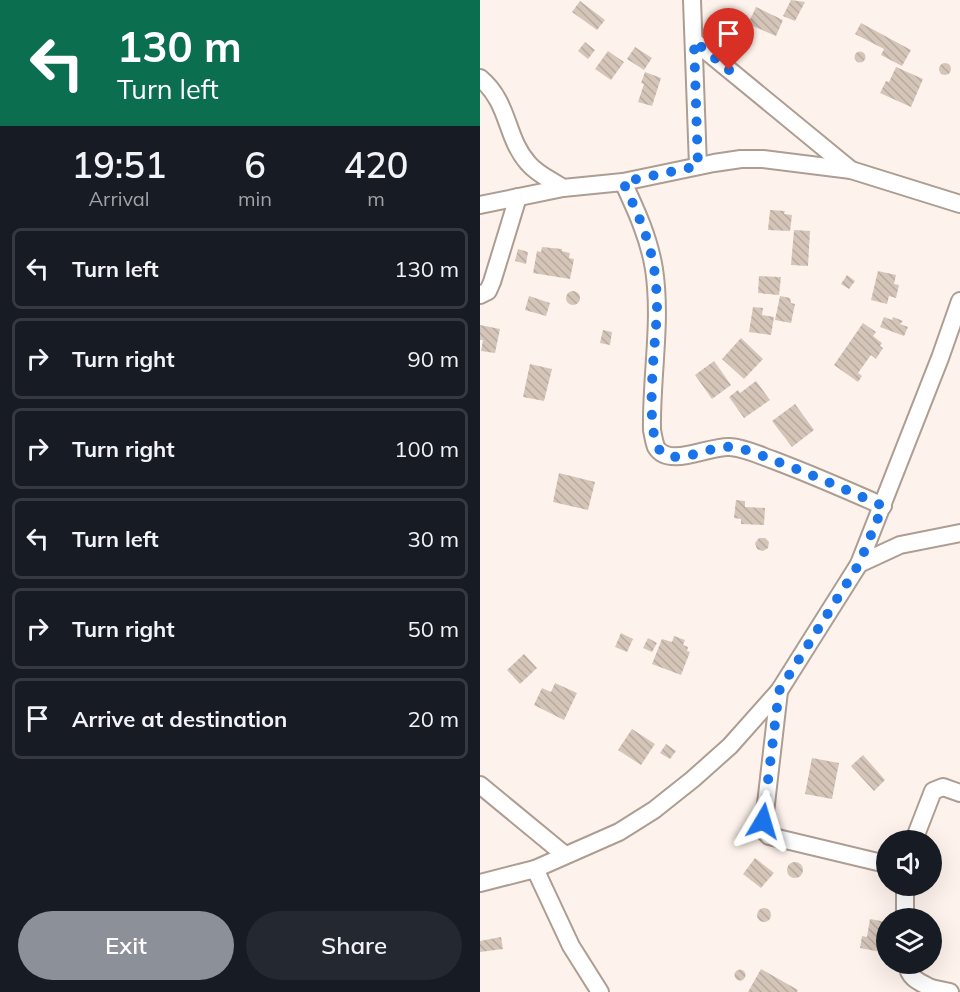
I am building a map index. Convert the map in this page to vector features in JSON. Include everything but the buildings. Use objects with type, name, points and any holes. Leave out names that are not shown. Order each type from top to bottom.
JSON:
[{"type":"street","points":[[692,0],[698,166]]},
{"type":"street","points":[[694,34],[701,0]]},
{"type":"street","points":[[694,34],[851,170]]},
{"type":"street","points":[[480,78],[496,94],[504,108],[511,132],[528,163],[563,188]]},
{"type":"street","points":[[480,205],[563,188],[623,182],[741,159],[763,159],[851,170],[960,204]]},
{"type":"street","points":[[623,182],[644,225],[654,268],[657,307],[652,429],[656,446],[661,453],[681,456],[718,447],[745,449],[883,506]]},
{"type":"street","points":[[480,295],[488,291],[492,282],[518,197]]},
{"type":"street","points":[[480,883],[535,869],[619,832],[654,810],[730,746],[779,691],[859,564],[960,301]]},
{"type":"street","points":[[859,564],[900,545],[960,533]]},
{"type":"street","points":[[779,691],[763,830],[769,836],[876,862]]},
{"type":"street","points":[[480,785],[566,855]]},
{"type":"street","points":[[918,830],[933,791],[943,787],[960,793]]},
{"type":"street","points":[[535,869],[571,946],[600,992]]},
{"type":"street","points":[[910,974],[913,979],[931,990],[950,992]]},
{"type":"route","points":[[729,70],[694,41],[698,166],[623,182],[644,225],[654,268],[657,307],[651,407],[652,429],[656,446],[661,453],[670,456],[699,453],[718,447],[745,449],[883,506],[859,564],[779,691],[763,821]]}]
